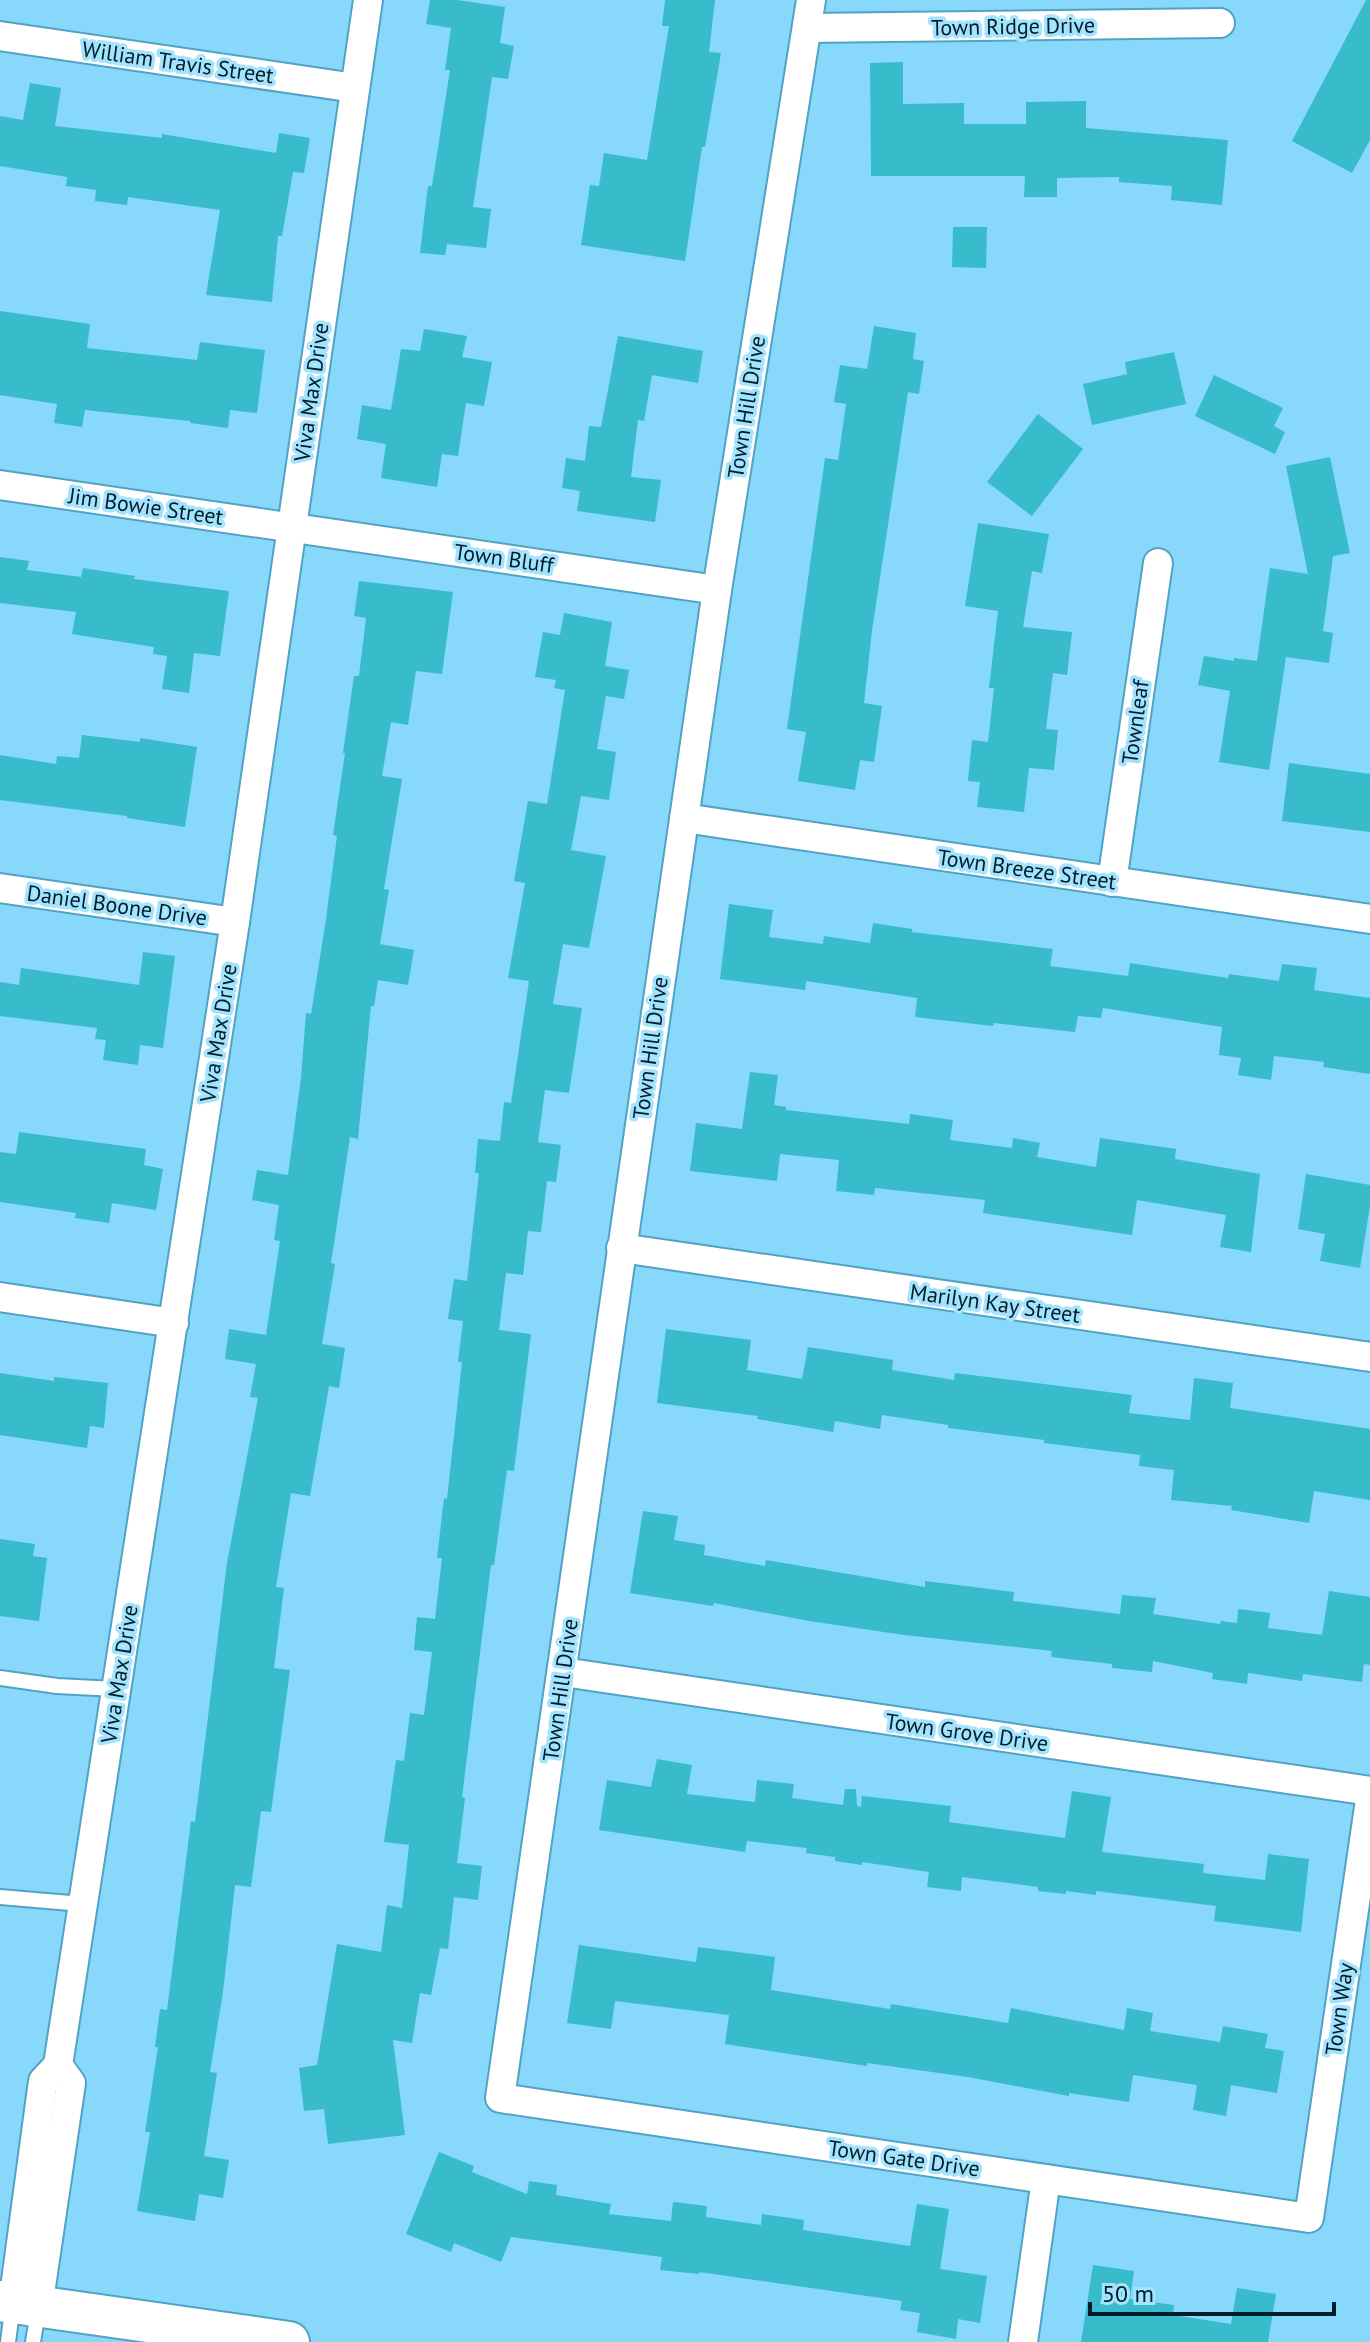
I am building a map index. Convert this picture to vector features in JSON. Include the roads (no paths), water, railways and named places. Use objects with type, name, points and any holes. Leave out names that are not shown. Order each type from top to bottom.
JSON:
[{"type":"main road","points":[[21,2313],[289,2342]]},
{"type":"street","name":"Viva Max Drive","points":[[21,2313],[71,2083],[58,2065],[235,922],[368,0]]},
{"type":"street","name":"Town Hill Drive","points":[[500,2098],[717,590],[811,0]]},
{"type":"street","name":"Town Ridge Drive","points":[[807,28],[1220,23]]},
{"type":"street","name":"William Travis Street","points":[[0,36],[355,88]]},
{"type":"street","name":"Jim Bowie Street","points":[[0,485],[291,527]]},
{"type":"street","name":"Town Bluff","points":[[291,527],[717,590]]},
{"type":"street","name":"Townleaf","points":[[1112,882],[1158,563]]},
{"type":"street","name":"Town Breeze Street","points":[[684,818],[1370,919]]},
{"type":"street","name":"Daniel Boone Drive","points":[[0,888],[235,922]]},
{"type":"street","name":"Marilyn Kay Street","points":[[621,1248],[1370,1357]]},
{"type":"street","points":[[0,1297],[174,1323]]},
{"type":"street","name":"Town Grove Drive","points":[[563,1672],[1370,1791]]},
{"type":"street","name":"Town Way","points":[[1309,2218],[1370,1800]]},
{"type":"street","name":"Town Gate Drive","points":[[500,2098],[1309,2218]]},
{"type":"street","points":[[1023,2342],[1046,2179]]},
{"type":"lane","points":[[0,1678],[57,1686],[116,1689]]},
{"type":"lane","points":[[0,1897],[82,1904]]},
{"type":"lane","points":[[8,2342],[21,2313]]}]
